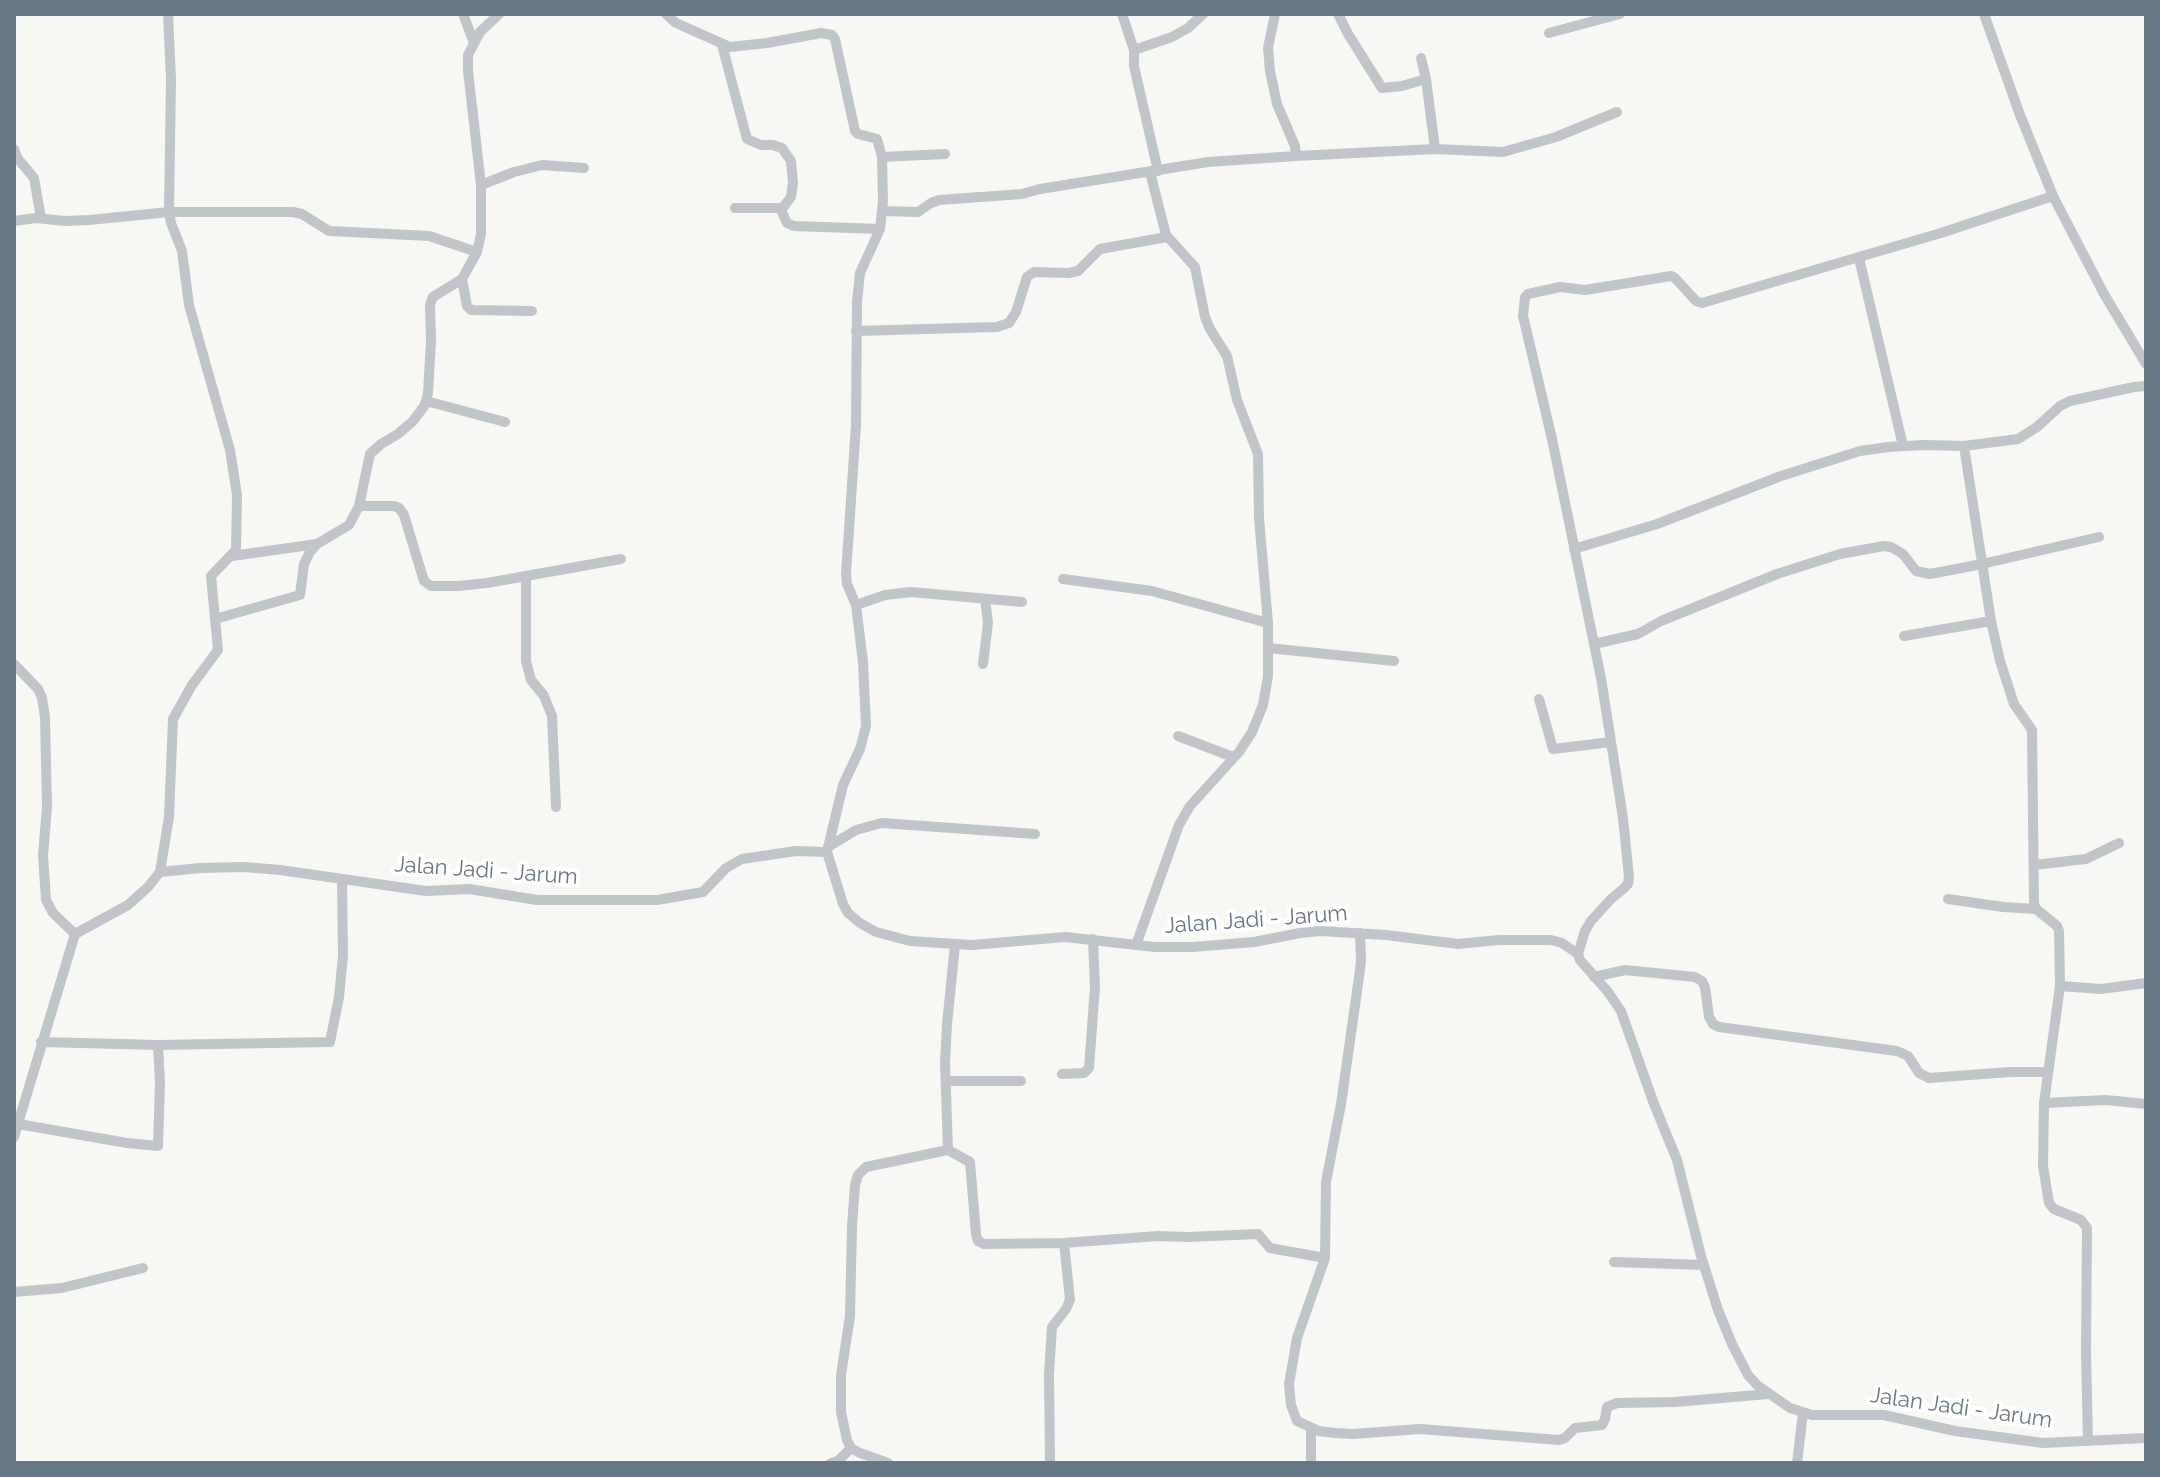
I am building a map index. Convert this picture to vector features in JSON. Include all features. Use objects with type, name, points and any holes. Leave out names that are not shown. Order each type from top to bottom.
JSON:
[{"type":"street","points":[[14,1137],[75,934],[128,905],[160,872],[169,817],[173,719],[192,685],[218,650],[211,576],[237,547],[234,467],[189,305],[182,251],[169,212],[171,79],[168,14]]},
{"type":"street","points":[[463,14],[474,43]]},
{"type":"street","points":[[232,556],[317,544],[349,525],[359,506],[370,454],[413,421],[425,405],[431,341],[430,305],[439,291],[462,279],[477,252],[481,234],[481,185],[468,55],[480,32],[499,14]]},
{"type":"street","points":[[666,14],[676,23],[722,45],[742,47],[821,33],[832,35],[855,131],[877,139],[882,157],[880,229],[860,273],[856,331],[856,425],[846,574],[856,605],[866,726],[860,749],[843,785],[827,850]]},
{"type":"street","points":[[1122,14],[1134,50],[1134,66],[1167,237],[1195,267],[1205,317],[1227,356],[1237,400],[1256,444],[1260,464],[1259,518],[1268,623],[1268,676],[1263,705],[1252,732],[1190,806],[1179,825],[1136,945]]},
{"type":"street","points":[[1134,50],[1172,37],[1203,14]]},
{"type":"street","points":[[1275,14],[1268,48],[1270,71],[1277,104],[1295,146],[1296,156]]},
{"type":"street","points":[[1338,14],[1382,88],[1426,79]]},
{"type":"street","points":[[1549,33],[1620,14]]},
{"type":"street","points":[[1984,14],[2053,196],[2104,294],[2146,364]]},
{"type":"street","points":[[722,45],[747,139],[782,148],[791,161],[791,197],[781,210]]},
{"type":"street","points":[[1421,58],[1435,149]]},
{"type":"street","points":[[882,211],[918,212],[939,200],[1022,194],[1208,162],[1435,149],[1503,152],[1531,146],[1617,112]]},
{"type":"street","points":[[14,149],[34,178],[41,218]]},
{"type":"street","points":[[882,157],[945,154]]},
{"type":"street","points":[[481,185],[542,165],[584,168]]},
{"type":"street","points":[[1578,954],[1591,921],[1628,884],[1629,877],[1623,818],[1594,644],[1523,316],[1526,296],[1555,287],[1585,290],[1666,276],[1675,278],[1696,301],[1702,303],[1859,258],[2053,196]]},
{"type":"street","points":[[735,208],[770,207],[781,210],[787,223],[794,226],[880,229]]},
{"type":"street","points":[[14,221],[41,218],[89,220],[169,212],[293,212],[302,214],[329,231],[429,236],[477,252]]},
{"type":"street","points":[[856,331],[997,327],[1009,323],[1016,312],[1027,277],[1034,272],[1078,271],[1100,249],[1167,237]]},
{"type":"street","points":[[1859,258],[1903,446]]},
{"type":"street","points":[[462,279],[467,306],[471,310],[532,311]]},
{"type":"street","points":[[1574,549],[1657,524],[1781,476],[1860,451],[1903,446],[1964,446],[2018,439],[2070,401],[2146,386]]},
{"type":"street","points":[[426,401],[505,422]]},
{"type":"street","points":[[1964,446],[2000,661],[2014,704],[2032,730],[2034,903],[2036,909],[2059,931],[2060,986],[2044,1103],[2043,1166],[2049,1203],[2054,1209],[2081,1220],[2087,1228],[2088,1441]]},
{"type":"street","points":[[359,506],[399,508],[404,515],[424,581],[431,586],[458,586],[621,559]]},
{"type":"street","points":[[1594,644],[1638,634],[1661,621],[1777,574],[1840,554],[1891,547],[1903,554],[1916,571],[1930,574],[2099,537]]},
{"type":"street","points":[[215,619],[300,595],[304,564],[317,544]]},
{"type":"street","points":[[526,576],[526,661],[531,680],[544,696],[552,716],[556,807]]},
{"type":"street","points":[[1063,579],[1152,591],[1268,623]]},
{"type":"street","points":[[856,605],[885,595],[911,592],[1022,602]]},
{"type":"street","points":[[983,664],[988,623],[985,599]]},
{"type":"street","points":[[1904,636],[1991,621]]},
{"type":"street","points":[[1268,648],[1394,661]]},
{"type":"street","points":[[14,664],[38,689],[45,717],[47,807],[44,891],[48,907],[75,934]]},
{"type":"street","points":[[1539,699],[1553,749],[1611,742]]},
{"type":"street","points":[[1178,736],[1233,757]]},
{"type":"street","points":[[827,850],[856,830],[882,823],[1035,834]]},
{"type":"street","points":[[2034,865],[2086,859],[2119,843]]},
{"type":"street","name":"Jalan Jadi - Jarum","points":[[160,872],[244,867],[426,891],[469,889],[537,900],[657,900],[703,892],[726,868],[742,859],[827,850],[848,913],[876,932],[910,941],[955,945],[1065,937],[1136,945],[1193,947],[1254,942],[1300,933],[1360,933],[1458,944],[1499,940],[1551,940],[1562,943],[1578,954],[1621,1011],[1677,1160],[1718,1310],[1748,1375],[1768,1394],[1790,1408],[1812,1415],[1884,1415],[1955,1431],[2032,1442],[2146,1438]]},
{"type":"street","points":[[41,1042],[158,1045],[330,1042],[343,956],[342,879]]},
{"type":"street","points":[[1948,899],[2036,909]]},
{"type":"street","points":[[1360,933],[1359,977],[1341,1104],[1326,1182],[1325,1258],[1297,1338],[1289,1384],[1291,1405],[1297,1421],[1311,1428],[1335,1433],[1439,1429],[1559,1440],[1575,1428],[1602,1425],[1607,1407],[1617,1403],[1675,1402],[1768,1394]]},
{"type":"street","points":[[1062,1074],[1084,1073],[1089,1068],[1095,987],[1093,939]]},
{"type":"street","points":[[948,1150],[947,1024],[955,945]]},
{"type":"street","points":[[1594,977],[1625,970],[1695,977],[1705,987],[1709,1017],[1719,1027],[1897,1051],[1908,1056],[1919,1073],[1929,1078],[2048,1072]]},
{"type":"street","points":[[2060,986],[2101,989],[2146,983]]},
{"type":"street","points":[[18,1124],[157,1147],[158,1045]]},
{"type":"street","points":[[946,1081],[1021,1081]]},
{"type":"street","points":[[2044,1103],[2106,1100],[2146,1104]]},
{"type":"street","points":[[888,1463],[851,1448],[841,1412],[841,1375],[850,1316],[855,1185],[862,1169],[948,1150],[970,1162],[976,1234],[981,1243],[1064,1243],[1158,1236],[1258,1234],[1270,1248],[1325,1258]]},
{"type":"street","points":[[1050,1463],[1052,1327],[1070,1300],[1064,1243]]},
{"type":"street","points":[[1614,1262],[1704,1265]]},
{"type":"street","points":[[14,1292],[62,1288],[143,1268]]},
{"type":"street","points":[[1797,1463],[1803,1413]]},
{"type":"street","points":[[1311,1428],[1311,1463]]},
{"type":"street","points":[[831,1463],[838,1461],[851,1448]]}]
